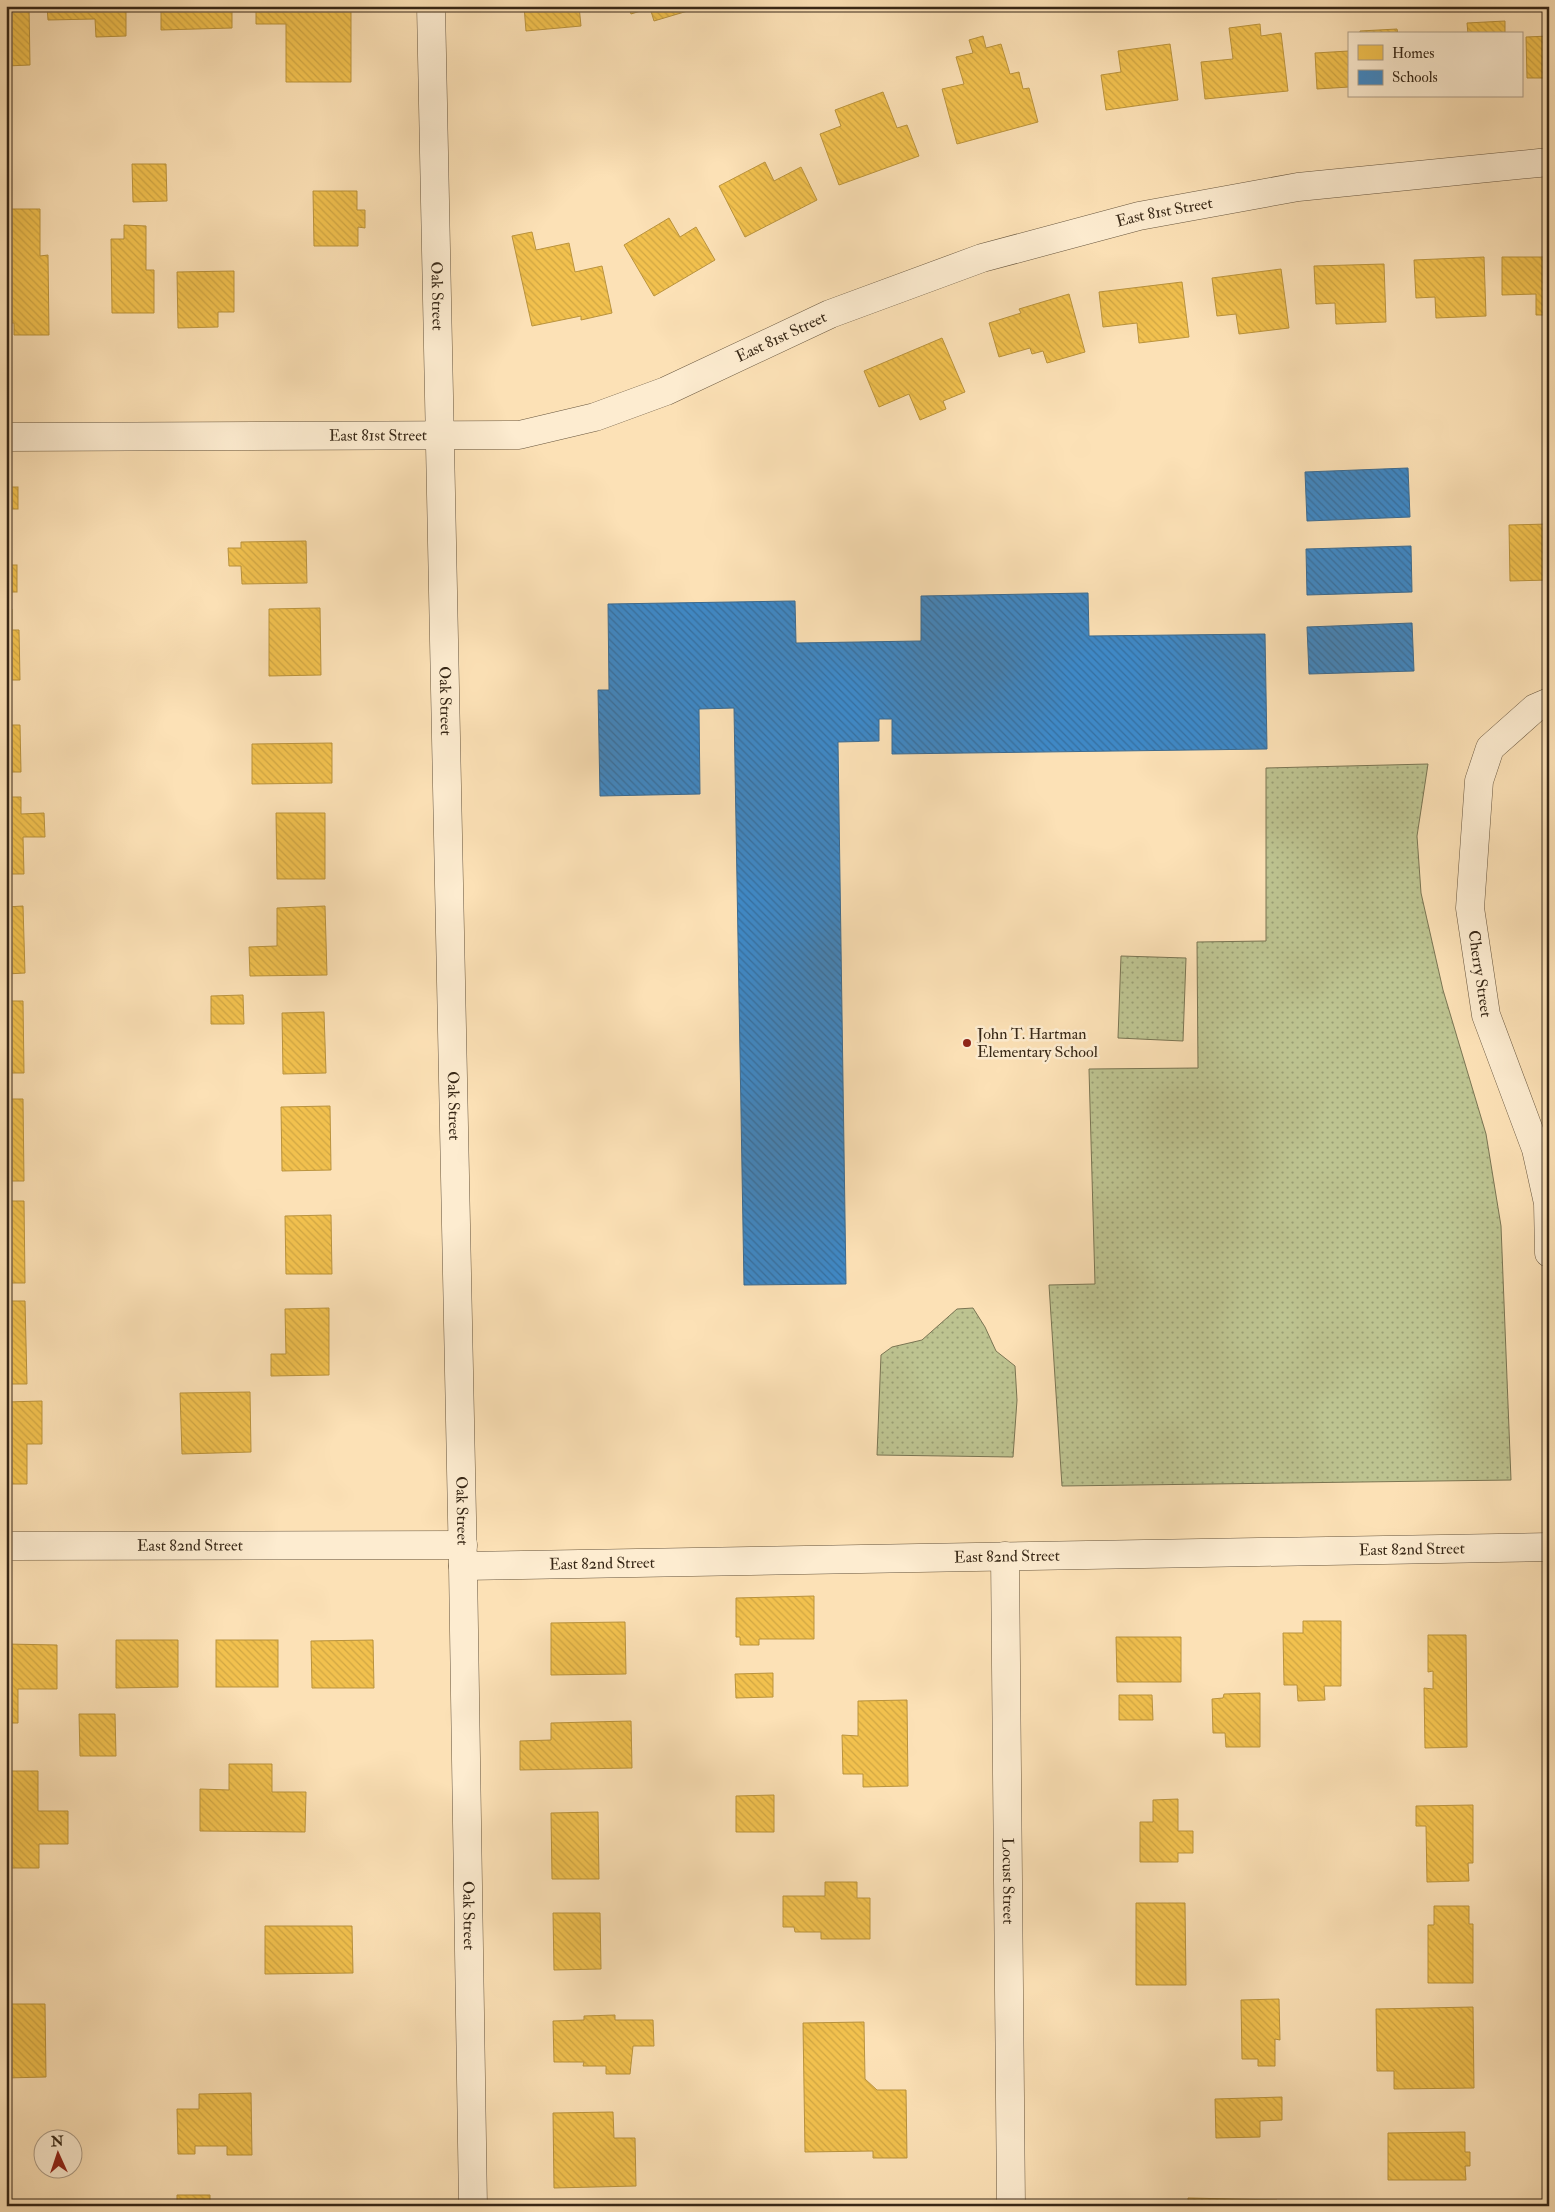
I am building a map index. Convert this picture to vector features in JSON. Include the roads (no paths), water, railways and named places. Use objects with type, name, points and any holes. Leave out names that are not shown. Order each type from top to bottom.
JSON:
[{"type":"street","name":"Oak Street","points":[[431,6],[463,1556],[474,2206]]},
{"type":"street","name":"East 81st Street","points":[[6,437],[518,435],[595,417],[666,392],[830,314],[982,258],[1139,216],[1298,187],[1549,162]]},
{"type":"street","name":"Cherry Street","points":[[1542,705],[1490,748],[1479,781],[1470,908],[1486,1015],[1536,1150],[1548,1203],[1549,1253]]},
{"type":"street","name":"East 82nd Street","points":[[6,1546],[463,1556],[1005,1556],[1549,1547]]},
{"type":"street","name":"Locust Street","points":[[1005,1556],[1011,2206]]},
{"type":"place","name":"John T. Hartman Elementary School","points":[[967,1043]]}]
